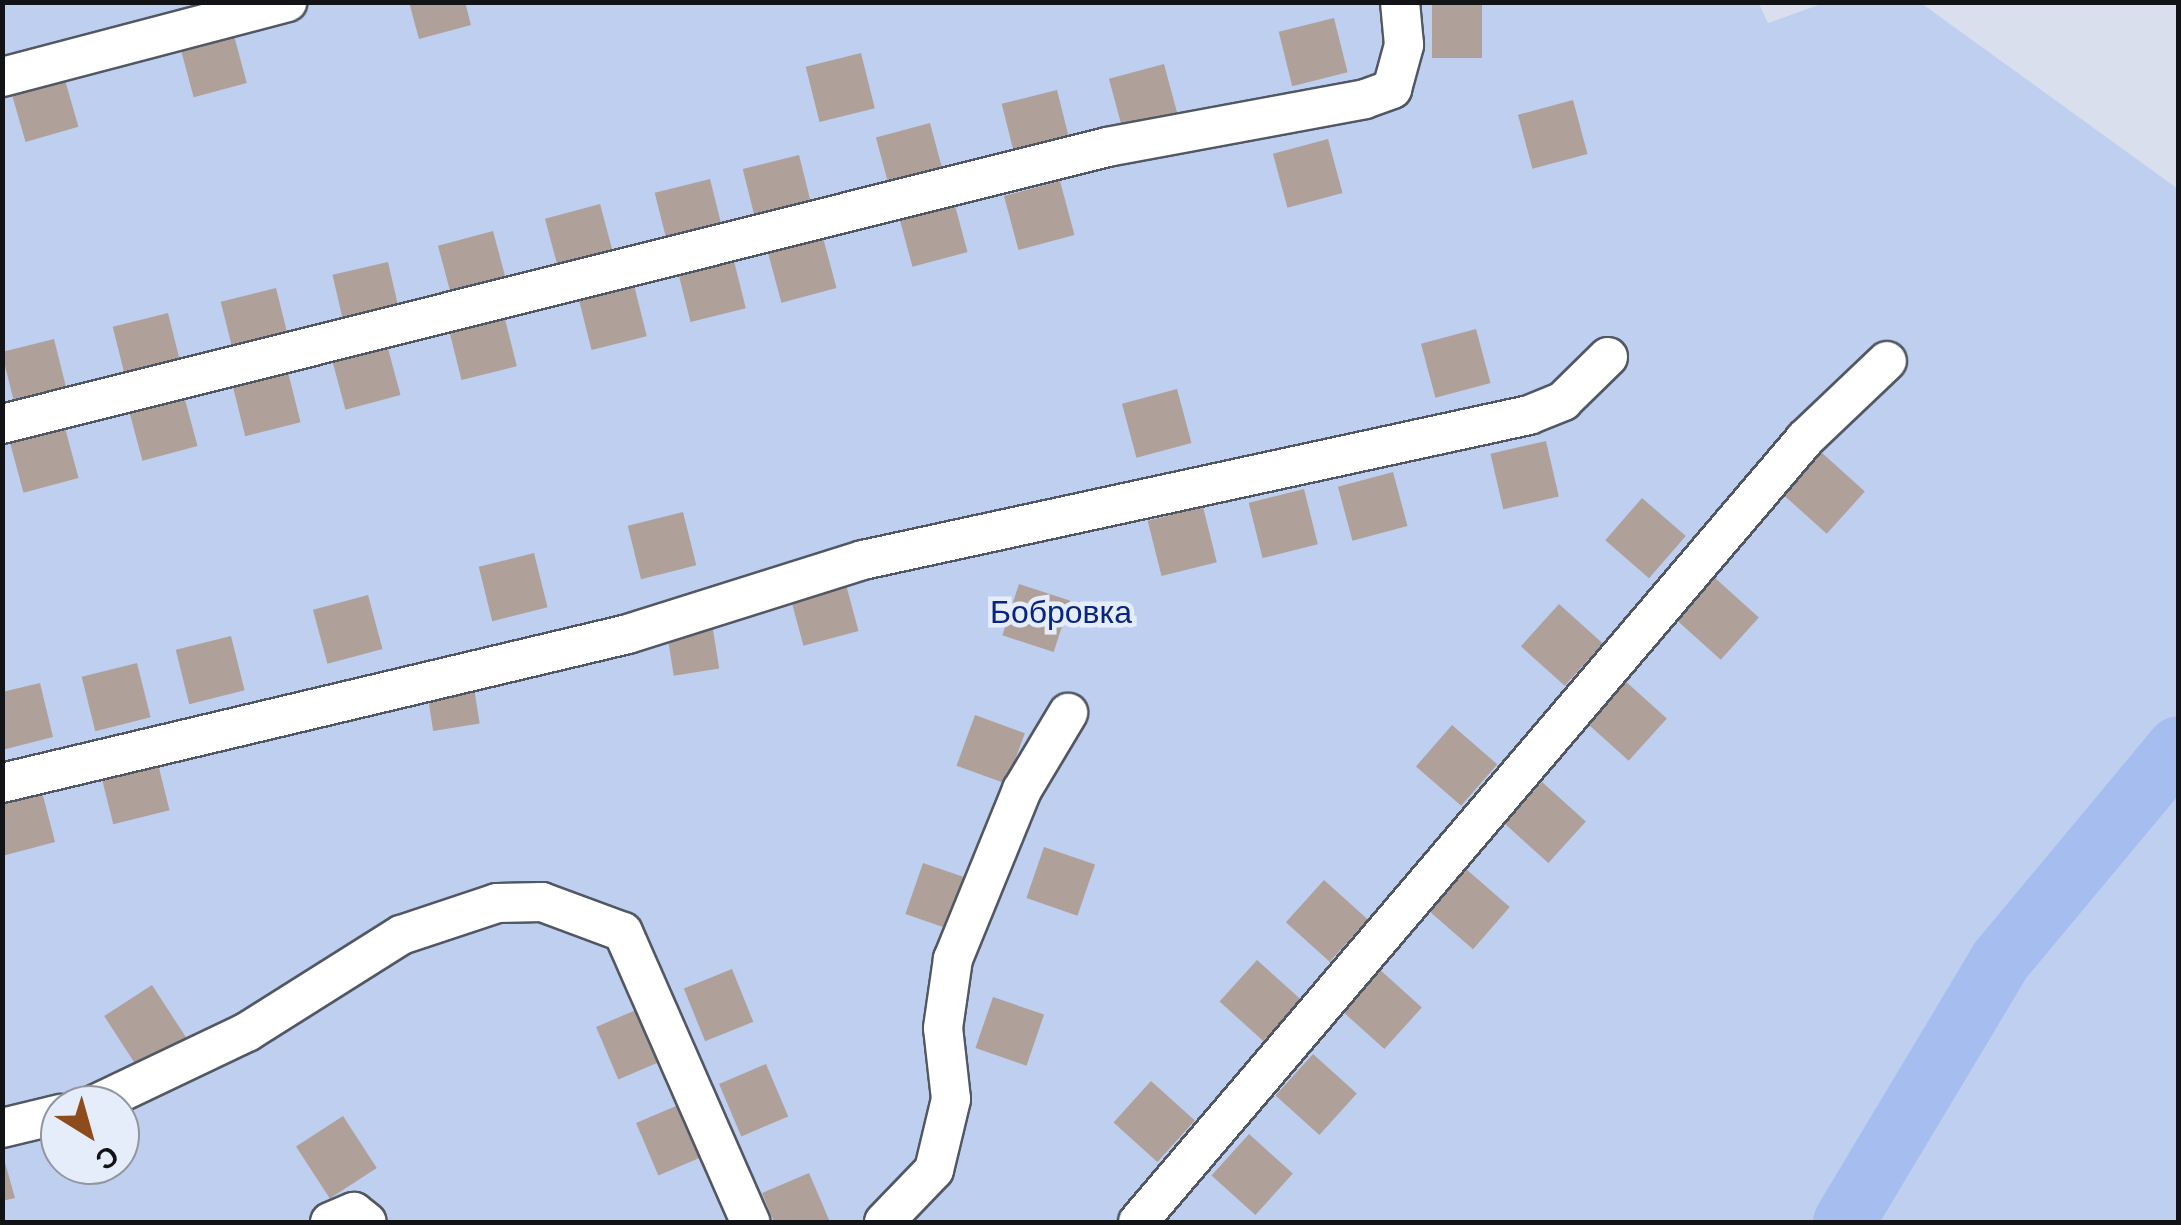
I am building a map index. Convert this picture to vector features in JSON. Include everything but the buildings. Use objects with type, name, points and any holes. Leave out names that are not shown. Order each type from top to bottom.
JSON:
[{"type":"street","points":[[2,76],[286,2]]},
{"type":"street","points":[[2,424],[1107,147],[1364,99],[1392,89],[1404,45],[1400,2]]},
{"type":"street","points":[[2,783],[628,634],[863,560],[1529,416],[1563,400],[1608,357]]},
{"type":"street","points":[[1138,1222],[1805,439],[1887,360]]},
{"type":"street","points":[[884,1222],[934,1170],[951,1099],[944,1028],[953,959],[1022,790],[1068,713]]},
{"type":"street","points":[[136,1085],[247,1032],[400,934],[496,904],[542,902],[623,932],[750,1222]]},
{"type":"street","points":[[2,1128],[40,1119]]},
{"type":"street","points":[[330,1222],[354,1212],[367,1222]]},
{"type":"green space","name":"Бобровка","points":[[1758,2],[1768,23],[1824,3],[1921,3],[2178,189],[2178,1222],[3,1222],[2,3]]},
{"type":"waterway","points":[[1844,1222],[2000,961],[2178,747]]}]
